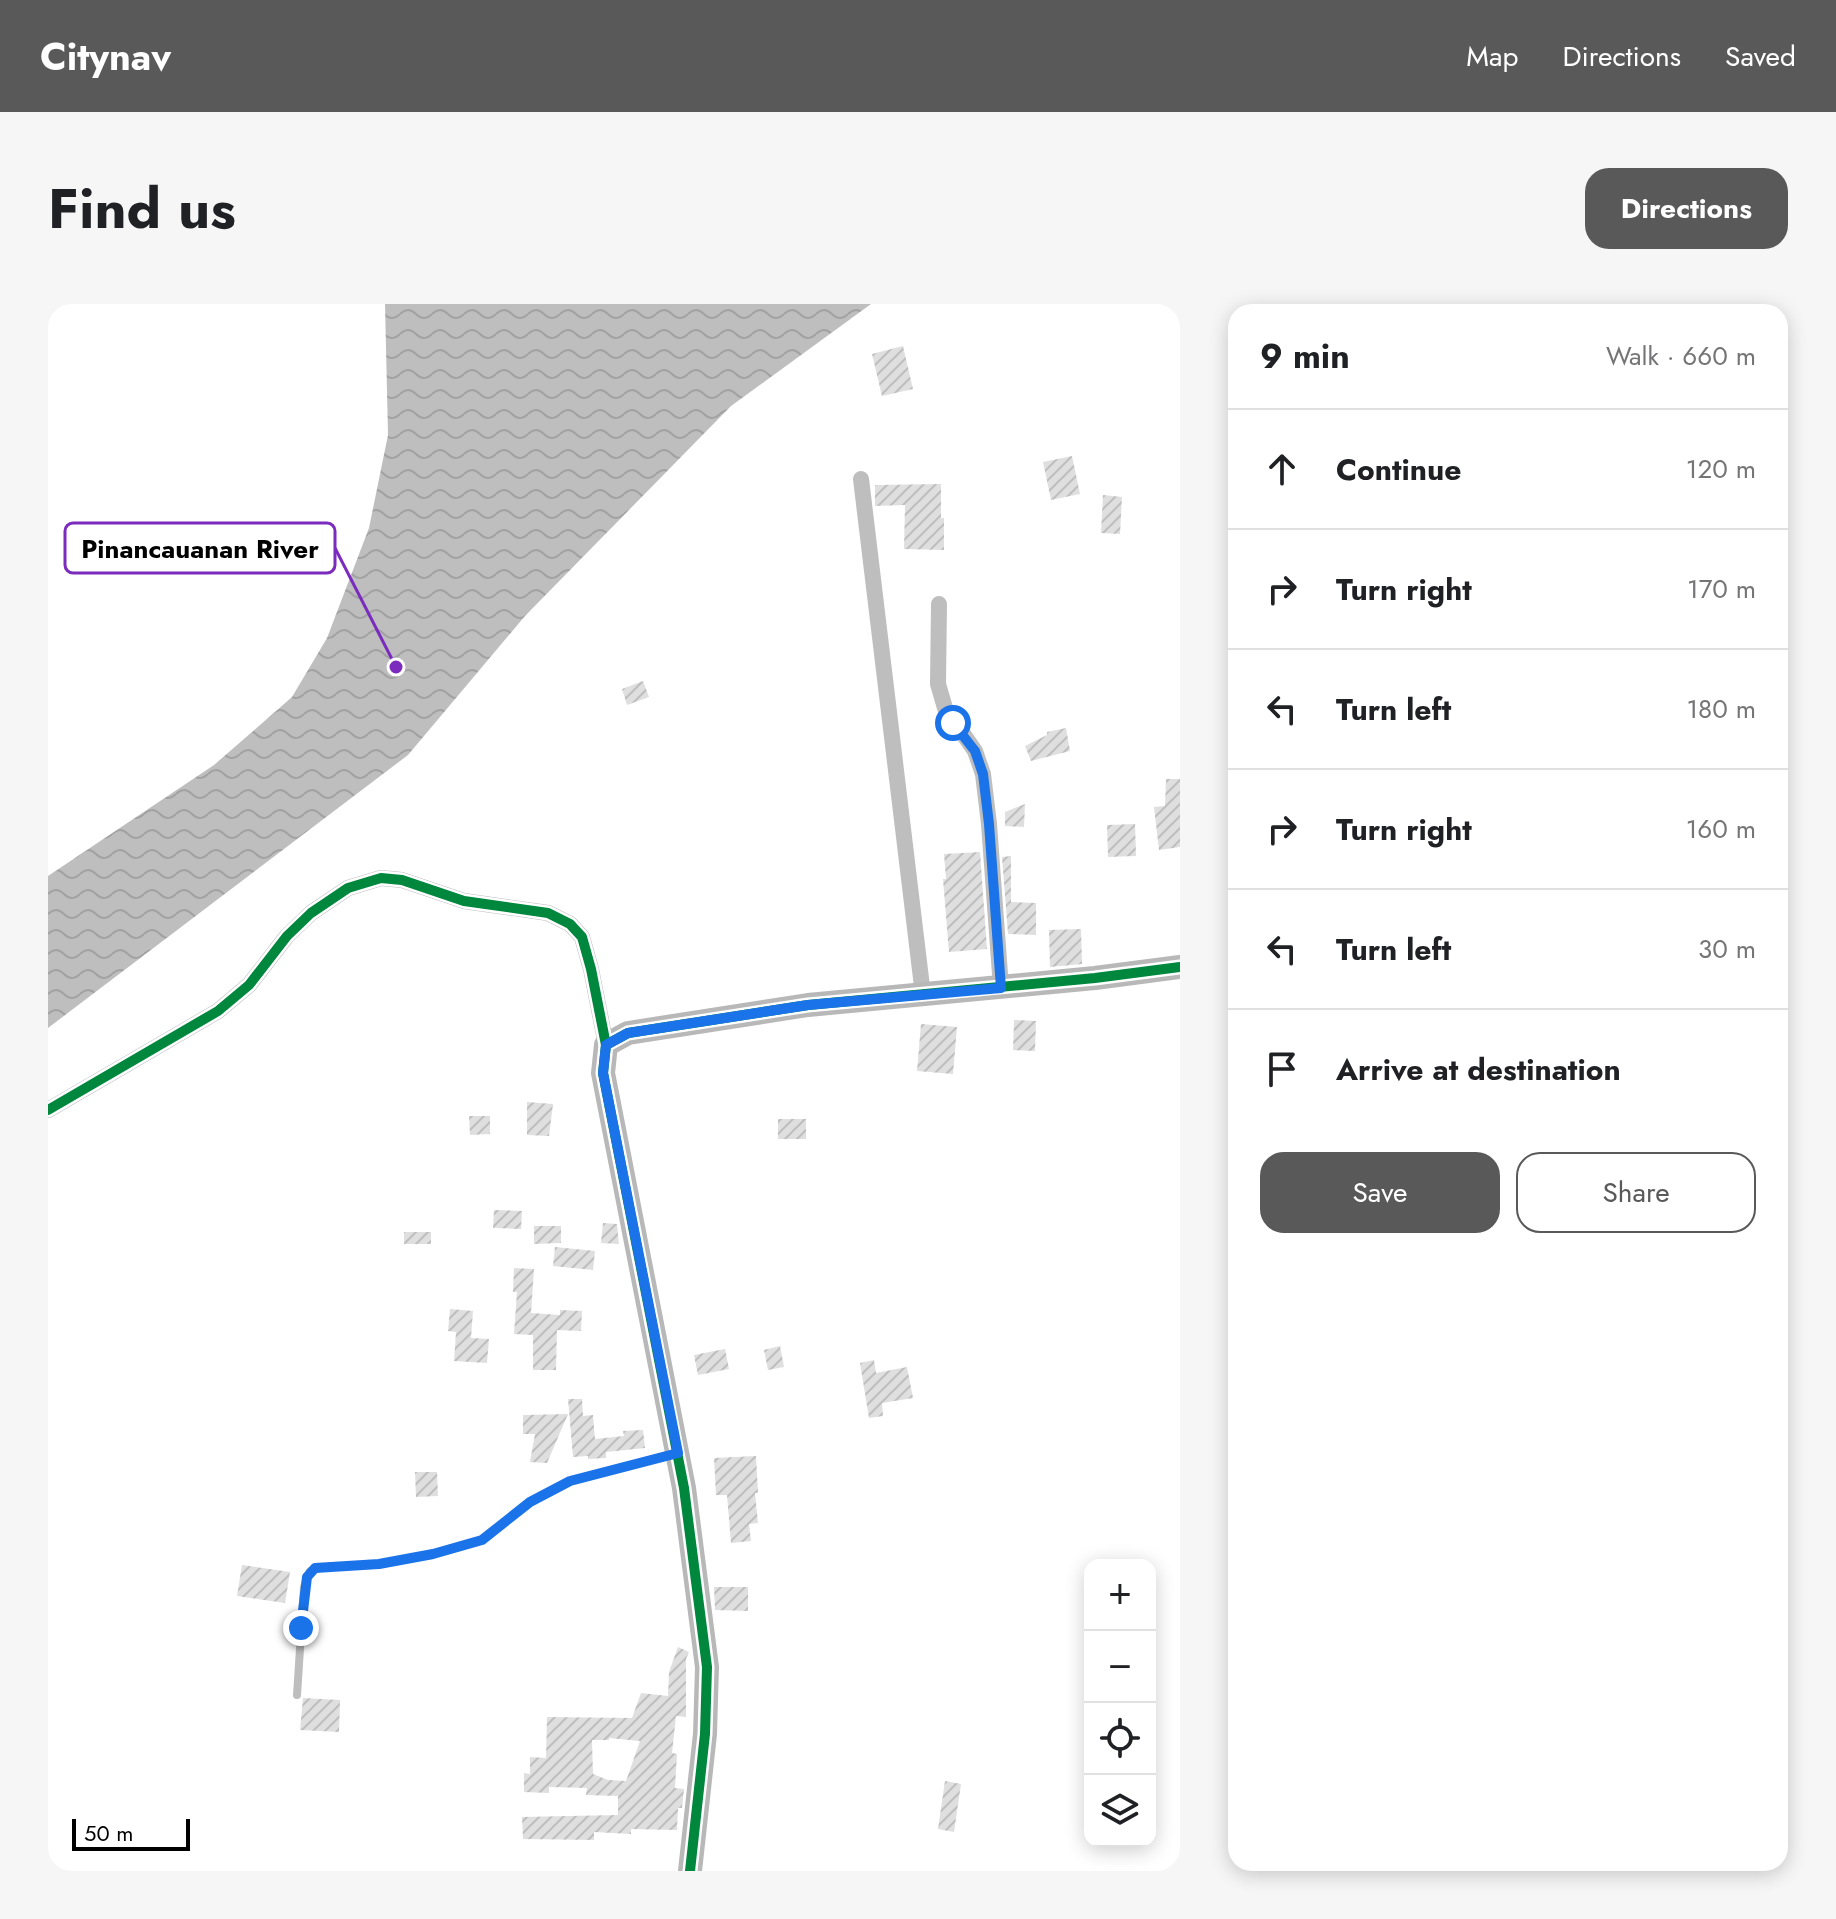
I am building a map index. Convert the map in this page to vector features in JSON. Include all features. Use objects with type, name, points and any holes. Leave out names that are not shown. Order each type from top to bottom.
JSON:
[{"type":"street","points":[[861,479],[923,995]]},
{"type":"street","points":[[939,604],[938,684],[945,708],[975,751],[983,774],[1001,988]]},
{"type":"street","points":[[48,1110],[218,1011],[249,985],[287,936],[311,913],[348,888],[381,878],[402,880],[464,901],[548,913],[570,924],[582,937],[606,1045],[603,1073],[678,1453],[707,1667],[703,1749],[690,1871]]},
{"type":"street","points":[[606,1045],[628,1033],[808,1005],[1001,988],[1180,967]]},
{"type":"lane","points":[[297,1695],[304,1587],[310,1571],[324,1567],[393,1562],[482,1540],[530,1502],[570,1481],[678,1453]]},
{"type":"water","points":[[385,304],[871,304],[731,406],[525,616],[408,755],[48,1028],[48,876],[214,765],[292,697],[327,638],[369,528],[388,435]]},
{"type":"building","points":[[903,346],[913,389],[882,396],[872,354]]},
{"type":"building","points":[[1072,456],[1080,494],[1051,500],[1043,462]]},
{"type":"building","points":[[941,484],[944,550],[904,549],[905,505],[875,506],[875,485]]},
{"type":"building","points":[[1103,495],[1122,497],[1120,534],[1101,533]]},
{"type":"building","points":[[643,681],[649,697],[627,705],[622,689]]},
{"type":"building","points":[[1066,728],[1070,751],[1031,761],[1025,746],[1047,735],[1047,732]]},
{"type":"building","points":[[1166,779],[1180,779],[1180,847],[1159,850],[1154,807],[1165,806]]},
{"type":"building","points":[[1025,804],[1024,827],[1005,826],[1005,812]]},
{"type":"building","points":[[1135,824],[1136,856],[1108,857],[1107,825]]},
{"type":"building","points":[[980,852],[987,949],[949,952],[944,854]]},
{"type":"building","points":[[1011,856],[1011,902],[1036,903],[1036,935],[1008,934],[1002,857]]},
{"type":"building","points":[[1081,929],[1082,964],[1050,967],[1049,930]]},
{"type":"building","points":[[1014,1020],[1036,1021],[1035,1051],[1013,1050]]},
{"type":"building","points":[[921,1024],[957,1027],[953,1074],[917,1071]]},
{"type":"building","points":[[527,1102],[553,1104],[549,1136],[527,1135]]},
{"type":"building","points":[[469,1116],[490,1116],[490,1134],[470,1135]]},
{"type":"building","points":[[778,1119],[806,1119],[806,1139],[778,1139]]},
{"type":"building","points":[[494,1210],[522,1211],[521,1229],[493,1228]]},
{"type":"building","points":[[603,1223],[617,1224],[619,1244],[601,1243]]},
{"type":"building","points":[[534,1226],[561,1226],[561,1243],[534,1244]]},
{"type":"building","points":[[404,1232],[431,1232],[431,1244],[404,1244]]},
{"type":"building","points":[[555,1247],[595,1251],[593,1270],[553,1266]]},
{"type":"building","points":[[514,1268],[534,1269],[531,1313],[560,1315],[560,1310],[582,1311],[581,1331],[557,1330],[556,1370],[533,1370],[533,1335],[514,1334],[517,1292],[513,1292]]},
{"type":"building","points":[[450,1309],[473,1311],[471,1338],[489,1339],[487,1363],[454,1361],[456,1332],[448,1331]]},
{"type":"building","points":[[780,1346],[784,1367],[768,1370],[764,1350]]},
{"type":"building","points":[[725,1349],[729,1369],[698,1375],[694,1355]]},
{"type":"building","points":[[874,1360],[876,1373],[907,1367],[913,1398],[882,1403],[883,1416],[869,1418],[860,1363]]},
{"type":"building","points":[[568,1399],[582,1399],[583,1416],[593,1415],[595,1439],[624,1436],[623,1431],[643,1430],[645,1448],[606,1452],[606,1458],[573,1457]]},
{"type":"building","points":[[568,1414],[547,1463],[530,1462],[535,1434],[523,1434],[523,1415]]},
{"type":"building","points":[[756,1456],[758,1523],[749,1524],[751,1541],[731,1543],[727,1495],[716,1495],[714,1458]]},
{"type":"building","points":[[415,1472],[437,1472],[438,1496],[416,1497]]},
{"type":"building","points":[[242,1565],[290,1572],[285,1603],[237,1596]]},
{"type":"building","points":[[714,1587],[748,1587],[748,1611],[715,1610]]},
{"type":"building","points":[[678,1647],[689,1652],[686,1659],[686,1717],[676,1716],[672,1753],[677,1754],[675,1788],[684,1789],[682,1808],[678,1808],[677,1830],[631,1829],[631,1834],[594,1832],[594,1840],[523,1839],[522,1817],[618,1815],[618,1796],[586,1795],[587,1788],[549,1787],[549,1793],[524,1792],[524,1773],[530,1774],[530,1757],[546,1758],[547,1717],[632,1718],[641,1693],[668,1696],[669,1672]],"holes":[[[592,1740],[640,1741],[626,1781],[608,1780],[593,1774]]]},
{"type":"building","points":[[303,1698],[340,1700],[339,1732],[300,1730]]},
{"type":"building","points":[[945,1781],[961,1784],[954,1832],[938,1829]]},
{"type":"cycle path","points":[[48,1110],[218,1011],[249,985],[287,936],[311,913],[348,888],[381,878],[402,880],[464,901],[548,913],[570,924],[582,937],[606,1045]]},
{"type":"cycle path","points":[[690,1871],[705,1734],[707,1667],[684,1488],[603,1073],[606,1045],[628,1033],[808,1005],[1180,967]]},
{"type":"place","name":"Pinancauanan River","points":[[396,667]]},
{"type":"route","points":[[301,1628],[304,1587],[310,1571],[315,1568],[379,1564],[433,1554],[482,1540],[530,1502],[570,1481],[678,1453],[603,1073],[606,1045],[628,1033],[808,1005],[1001,988],[983,774],[975,751],[953,723]]}]
